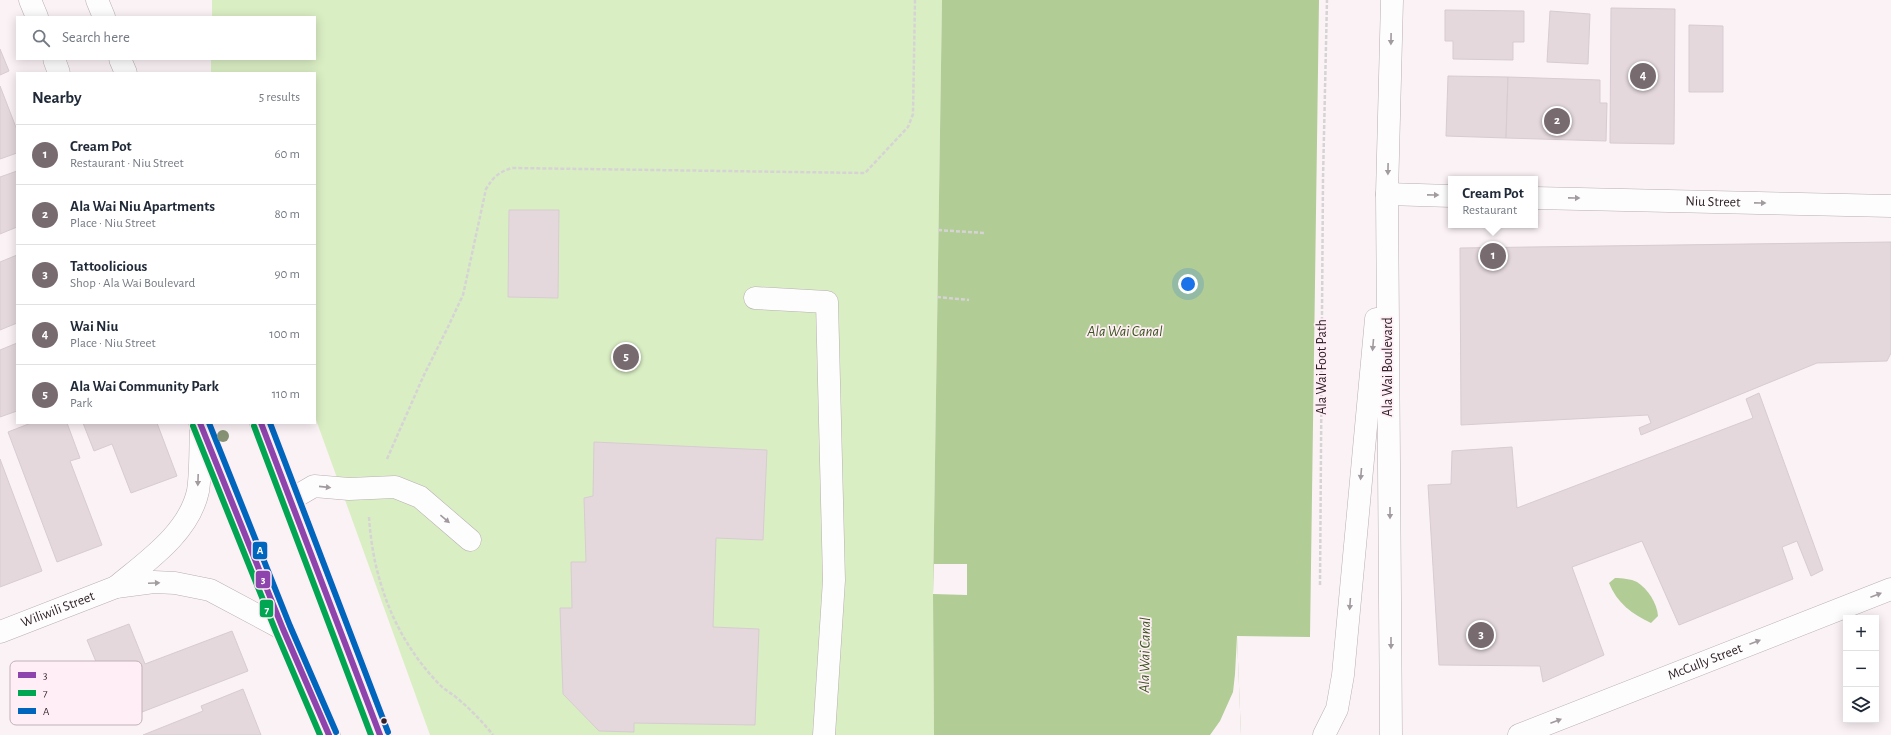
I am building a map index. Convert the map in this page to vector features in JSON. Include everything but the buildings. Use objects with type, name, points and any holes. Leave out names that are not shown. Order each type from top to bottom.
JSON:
[{"type":"main road","points":[[30,0],[37,16]]},
{"type":"main road","points":[[97,0],[104,16]]},
{"type":"main road","name":"Ala Wai Boulevard","points":[[1391,735],[1387,194],[1392,0]]},
{"type":"main road","points":[[54,60],[59,72]]},
{"type":"main road","points":[[120,60],[126,72]]},
{"type":"main road","points":[[1324,735],[1337,709],[1344,668],[1387,194],[1448,196]]},
{"type":"main road","name":"Niu Street","points":[[1538,198],[1891,206]]},
{"type":"main road","points":[[755,298],[827,302],[834,580],[824,735]]},
{"type":"main road","points":[[261,424],[380,735]]},
{"type":"main road","points":[[116,587],[167,543],[177,531],[194,503],[198,490],[200,425]]},
{"type":"main road","points":[[200,425],[283,629],[329,735]]},
{"type":"main road","points":[[290,500],[314,486],[349,489],[395,487],[420,497],[470,540]]},
{"type":"main road","points":[[116,587],[154,582],[175,582],[210,590],[283,629]]},
{"type":"main road","name":"Wiliwili Street","points":[[0,632],[116,587]]},
{"type":"main road","name":"McCully Street","points":[[1519,735],[1891,589]]},
{"type":"path","points":[[493,735],[469,709],[441,686],[419,661],[401,633],[387,604],[377,573],[371,542],[369,510],[392,447],[418,392],[422,376],[448,328],[462,295],[486,189],[495,176],[502,171],[512,168],[865,173],[908,127],[913,114],[915,0]]},
{"type":"path","name":"Ala Wai Foot Path","points":[[1320,589],[1323,179],[1328,0]]},
{"type":"path","points":[[938,230],[984,233]]},
{"type":"path","points":[[937,298],[969,300]]},
{"type":"shaded area","points":[[212,0],[942,0],[933,594],[934,735],[430,735],[316,420],[316,72],[211,72],[211,60],[316,60],[316,16],[212,16]]},
{"type":"water","name":"Ala Wai Canal","points":[[942,0],[1319,0],[1310,637],[1237,636],[1241,735],[934,735],[933,594]]},
{"type":"water","points":[[1615,578],[1635,581],[1648,592],[1654,601],[1658,616],[1651,623],[1631,612],[1616,596],[1609,583]]},
{"type":"pier","points":[[934,564],[967,564],[967,595],[933,594]]},
{"type":"pier","points":[[1237,636],[1241,735],[1210,735],[1220,721],[1233,692]]},
{"type":"transit line","name":"3","points":[[200,424],[283,629],[329,735]]},
{"type":"transit line","name":"A","points":[[209,424],[290,626],[336,732]]},
{"type":"transit line","name":"3","points":[[261,424],[380,735]]},
{"type":"transit line","name":"A","points":[[270,424],[388,732]]},
{"type":"transit line","name":"7","points":[[193,426],[276,632],[320,735]]},
{"type":"transit line","name":"7","points":[[254,426],[371,735]]},
{"type":"place","name":"Wai Niu","points":[[1643,76]]},
{"type":"place","name":"Ala Wai Niu Apartments","points":[[1557,121]]},
{"type":"place","name":"Cream Pot","points":[[1493,256]]},
{"type":"place","name":"Ala Wai Community Park","points":[[626,357]]},
{"type":"place","name":"Tattoolicious","points":[[1481,635]]}]
